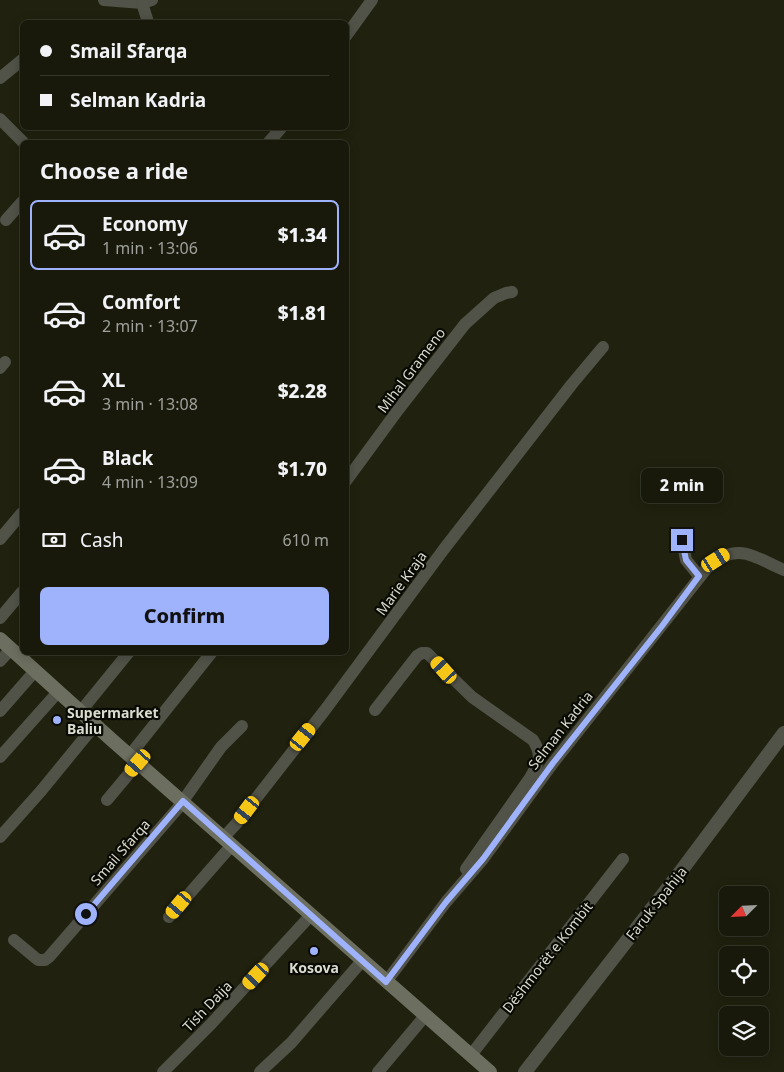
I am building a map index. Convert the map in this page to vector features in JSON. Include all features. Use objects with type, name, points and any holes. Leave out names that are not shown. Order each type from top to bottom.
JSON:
[{"type":"main road","points":[[0,639],[424,1016],[490,1072]]},
{"type":"street","points":[[104,0],[147,1],[148,20]]},
{"type":"street","points":[[349,32],[372,0]]},
{"type":"street","points":[[0,78],[20,62]]},
{"type":"street","points":[[0,119],[18,130]]},
{"type":"street","points":[[271,140],[278,130]]},
{"type":"street","points":[[6,220],[20,204]]},
{"type":"street","name":"Mihal Grameno","points":[[349,478],[398,410],[465,324],[494,298],[512,292]]},
{"type":"street","name":"Marie Kraja","points":[[169,917],[228,841],[236,824],[325,710],[444,549],[603,347]]},
{"type":"street","points":[[0,539],[20,515]]},
{"type":"street","points":[[682,540],[686,560],[699,576]]},
{"type":"street","name":"Selman Kadria","points":[[386,982],[446,902],[483,859],[553,763],[662,626],[699,576],[716,560],[725,554],[734,552],[744,553],[784,570]]},
{"type":"street","points":[[0,618],[20,594]]},
{"type":"street","points":[[0,661],[11,649]]},
{"type":"street","name":"Selman Kadria","points":[[375,710],[417,656],[422,653],[427,654],[472,697],[533,740],[539,750],[539,762],[530,778],[477,852],[446,902]]},
{"type":"street","points":[[81,711],[128,655]]},
{"type":"street","points":[[107,800],[134,759],[210,655]]},
{"type":"street","points":[[0,711],[35,671]]},
{"type":"street","points":[[0,757],[58,692]]},
{"type":"street","points":[[0,837],[41,792],[95,725]]},
{"type":"street","points":[[183,801],[221,748],[242,726]]},
{"type":"street","name":"Faruk Spahija","points":[[525,1072],[681,871],[784,733]]},
{"type":"street","name":"Smail Sfarqa","points":[[14,940],[38,960],[49,958],[183,801]]},
{"type":"street","name":"Dëshmorët e Kombit","points":[[470,1055],[623,859]]},
{"type":"street","name":"Tish Daija","points":[[163,1072],[211,1024],[312,915]]},
{"type":"street","points":[[260,1072],[291,1043],[362,960]]},
{"type":"street","points":[[378,1072],[424,1016]]},
{"type":"place","name":"Supermarket Baliu","points":[[57,720]]},
{"type":"place","name":"Kosova","points":[[314,951]]},
{"type":"route","points":[[86,914],[183,801],[386,982],[446,902],[483,859],[553,763],[662,626],[699,576],[686,560],[682,540]]}]
